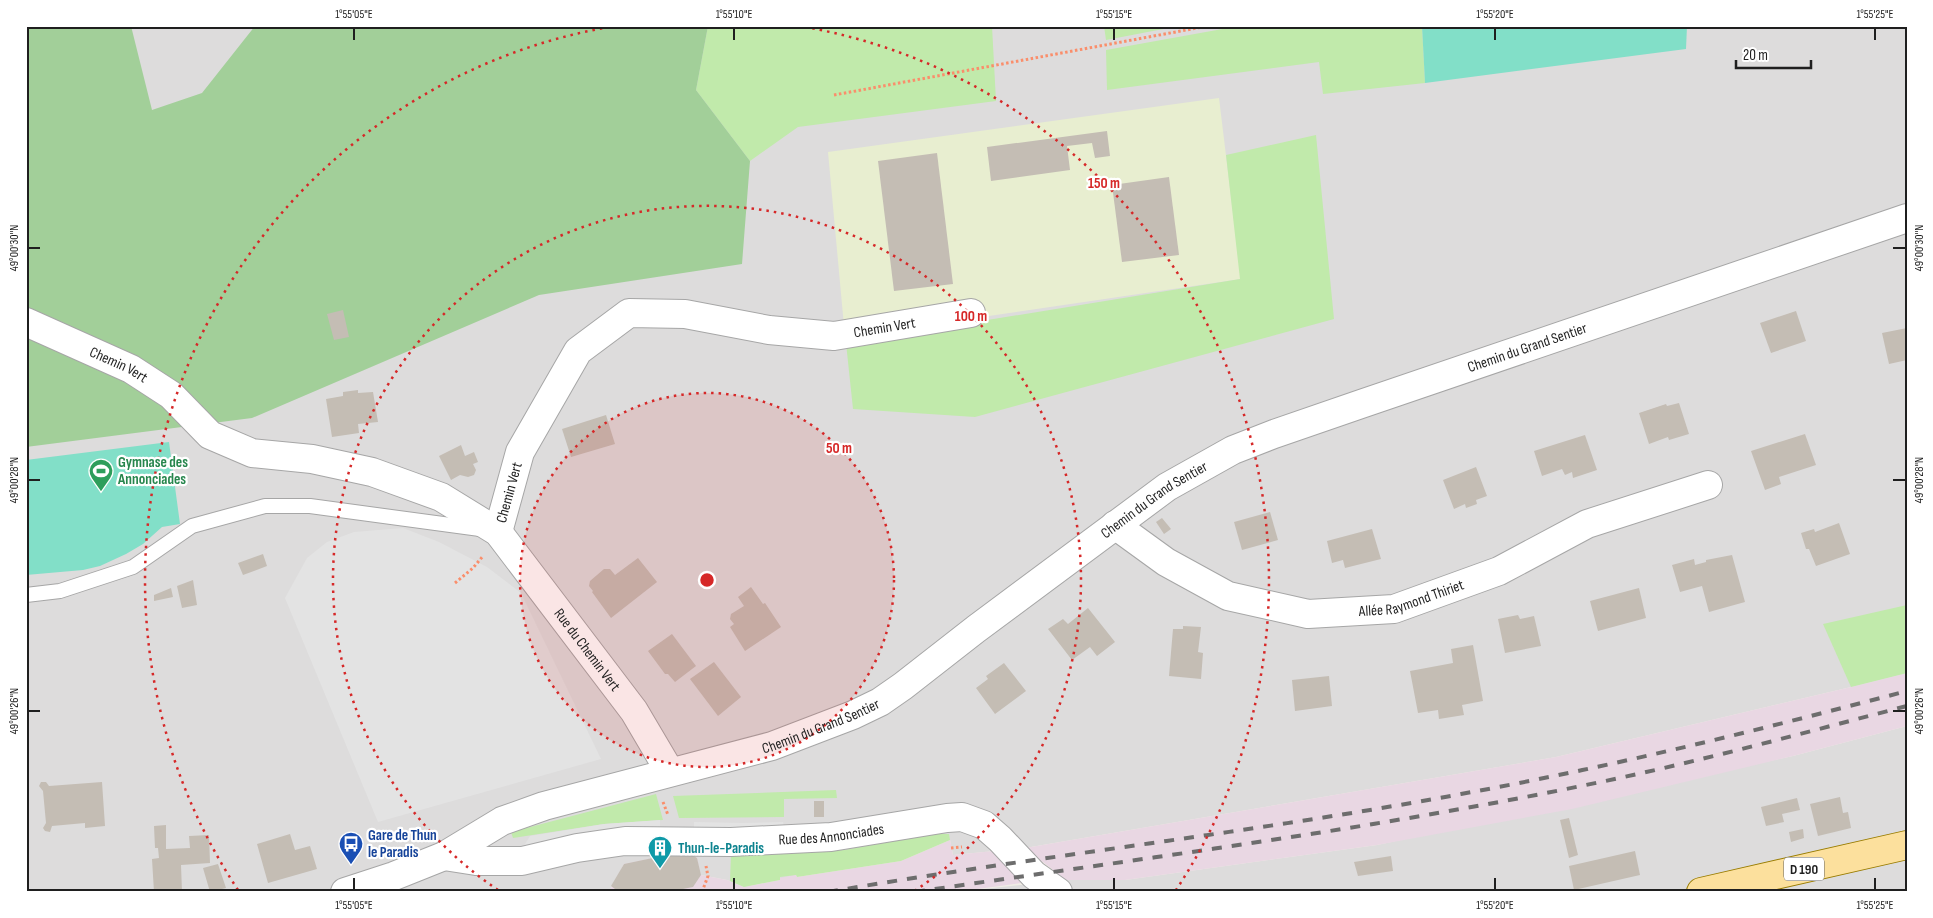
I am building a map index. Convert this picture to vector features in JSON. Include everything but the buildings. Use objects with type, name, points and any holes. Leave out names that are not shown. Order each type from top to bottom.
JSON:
[{"type":"main road","name":"D 190","points":[[1701,892],[1907,845]]},
{"type":"street","name":"Chemin du Grand Sentier","points":[[444,856],[502,821],[544,806],[665,784],[835,722],[880,702],[1167,487],[1233,450],[1274,434],[1907,218]]},
{"type":"street","name":"Chemin Vert","points":[[26,322],[131,369],[171,395],[210,434],[252,453],[312,459],[372,472],[441,497],[498,532],[520,452],[578,351],[629,313],[686,314],[769,330],[834,336],[971,313]]},
{"type":"street","name":"Allée Raymond Thiriet","points":[[1115,525],[1166,562],[1228,596],[1308,614],[1394,609],[1499,571],[1587,524],[1708,484]]},
{"type":"street","name":"Rue du Chemin Vert","points":[[498,532],[634,711],[665,784]]},
{"type":"street","name":"Rue des Annonciades","points":[[444,856],[476,861],[522,861],[577,848],[626,841],[731,842],[822,838],[938,819],[962,817],[984,826],[1000,839],[1034,875],[1058,892]]},
{"type":"street","points":[[345,892],[394,876],[444,856]]},
{"type":"lane","points":[[26,595],[60,591],[133,567],[192,526],[265,506],[310,506],[498,532]]},
{"type":"path","points":[[834,95],[1208,26]]},
{"type":"path","points":[[454,583],[474,568],[484,555]]},
{"type":"path","points":[[665,784],[669,818]]},
{"type":"path","points":[[702,892],[708,876],[704,857]]},
{"type":"shaded area","points":[[26,26],[1907,26],[1907,673],[1556,757],[1025,848],[953,855],[950,840],[744,887],[727,880],[701,875],[624,864],[609,892],[26,892]]},
{"type":"shaded area","points":[[403,528],[439,542],[487,567],[521,593],[601,759],[378,822],[285,598],[307,558],[327,542],[354,532]]},
{"type":"shaded area","points":[[1907,673],[1907,726],[1793,756],[1572,809],[1377,845],[1125,880],[1066,880],[1025,848],[1556,757]]},
{"type":"shaded area","points":[[1907,726],[1907,889],[1894,892],[956,892],[1066,880],[1125,880],[1377,845],[1793,756]]},
{"type":"shaded area","points":[[660,820],[660,830],[522,849],[530,836],[604,824]]},
{"type":"shaded area","points":[[694,822],[783,822],[785,832],[694,832]]},
{"type":"shaded area","points":[[950,840],[953,855],[994,851],[1021,883],[956,892],[609,892],[624,864],[686,851],[697,858],[701,875],[727,880],[744,887],[796,875],[797,877],[901,861]]},
{"type":"green space","points":[[26,26],[131,26],[152,110],[202,93],[255,26],[708,26],[696,90],[750,161],[742,264],[539,295],[252,418],[26,447]]},
{"type":"green space","points":[[708,26],[992,26],[996,101],[798,127],[750,161],[696,90]]},
{"type":"green space","points":[[1104,26],[1179,26],[1106,40]]},
{"type":"green space","points":[[1239,26],[1422,26],[1425,83],[1323,94],[1319,62],[1107,90],[1106,50]]},
{"type":"green space","points":[[1422,26],[1687,26],[1686,49],[1425,83]]},
{"type":"green space","points":[[1219,98],[1241,279],[845,337],[828,152]]},
{"type":"green space","points":[[1316,135],[1334,319],[975,417],[853,409],[846,343],[1240,279],[1226,155]]},
{"type":"green space","name":"Gymnase des Annonciades","points":[[169,442],[180,524],[162,527],[143,544],[100,566],[83,570],[26,575],[26,460]]},
{"type":"green space","points":[[1907,605],[1907,673],[1851,687],[1823,624]]},
{"type":"green space","points":[[836,790],[837,798],[784,799],[784,817],[679,818],[673,796]]},
{"type":"green space","points":[[656,794],[663,820],[604,824],[513,838],[511,832]]},
{"type":"green space","points":[[932,834],[949,834],[950,840],[901,861],[797,877],[796,875],[780,877],[780,880],[744,887],[730,881],[731,854],[844,850]]},
{"type":"railway","points":[[828,892],[1303,821],[1461,794],[1685,747],[1907,691]]},
{"type":"railway","points":[[915,892],[1249,844],[1498,802],[1663,768],[1907,706]]},
{"type":"place","name":"Gymnase des Annonciades","points":[[101,492]]},
{"type":"place","name":"Gare de Thun le Paradis","points":[[351,865]]},
{"type":"place","name":"Thun-le-Paradis","points":[[660,869]]}]
